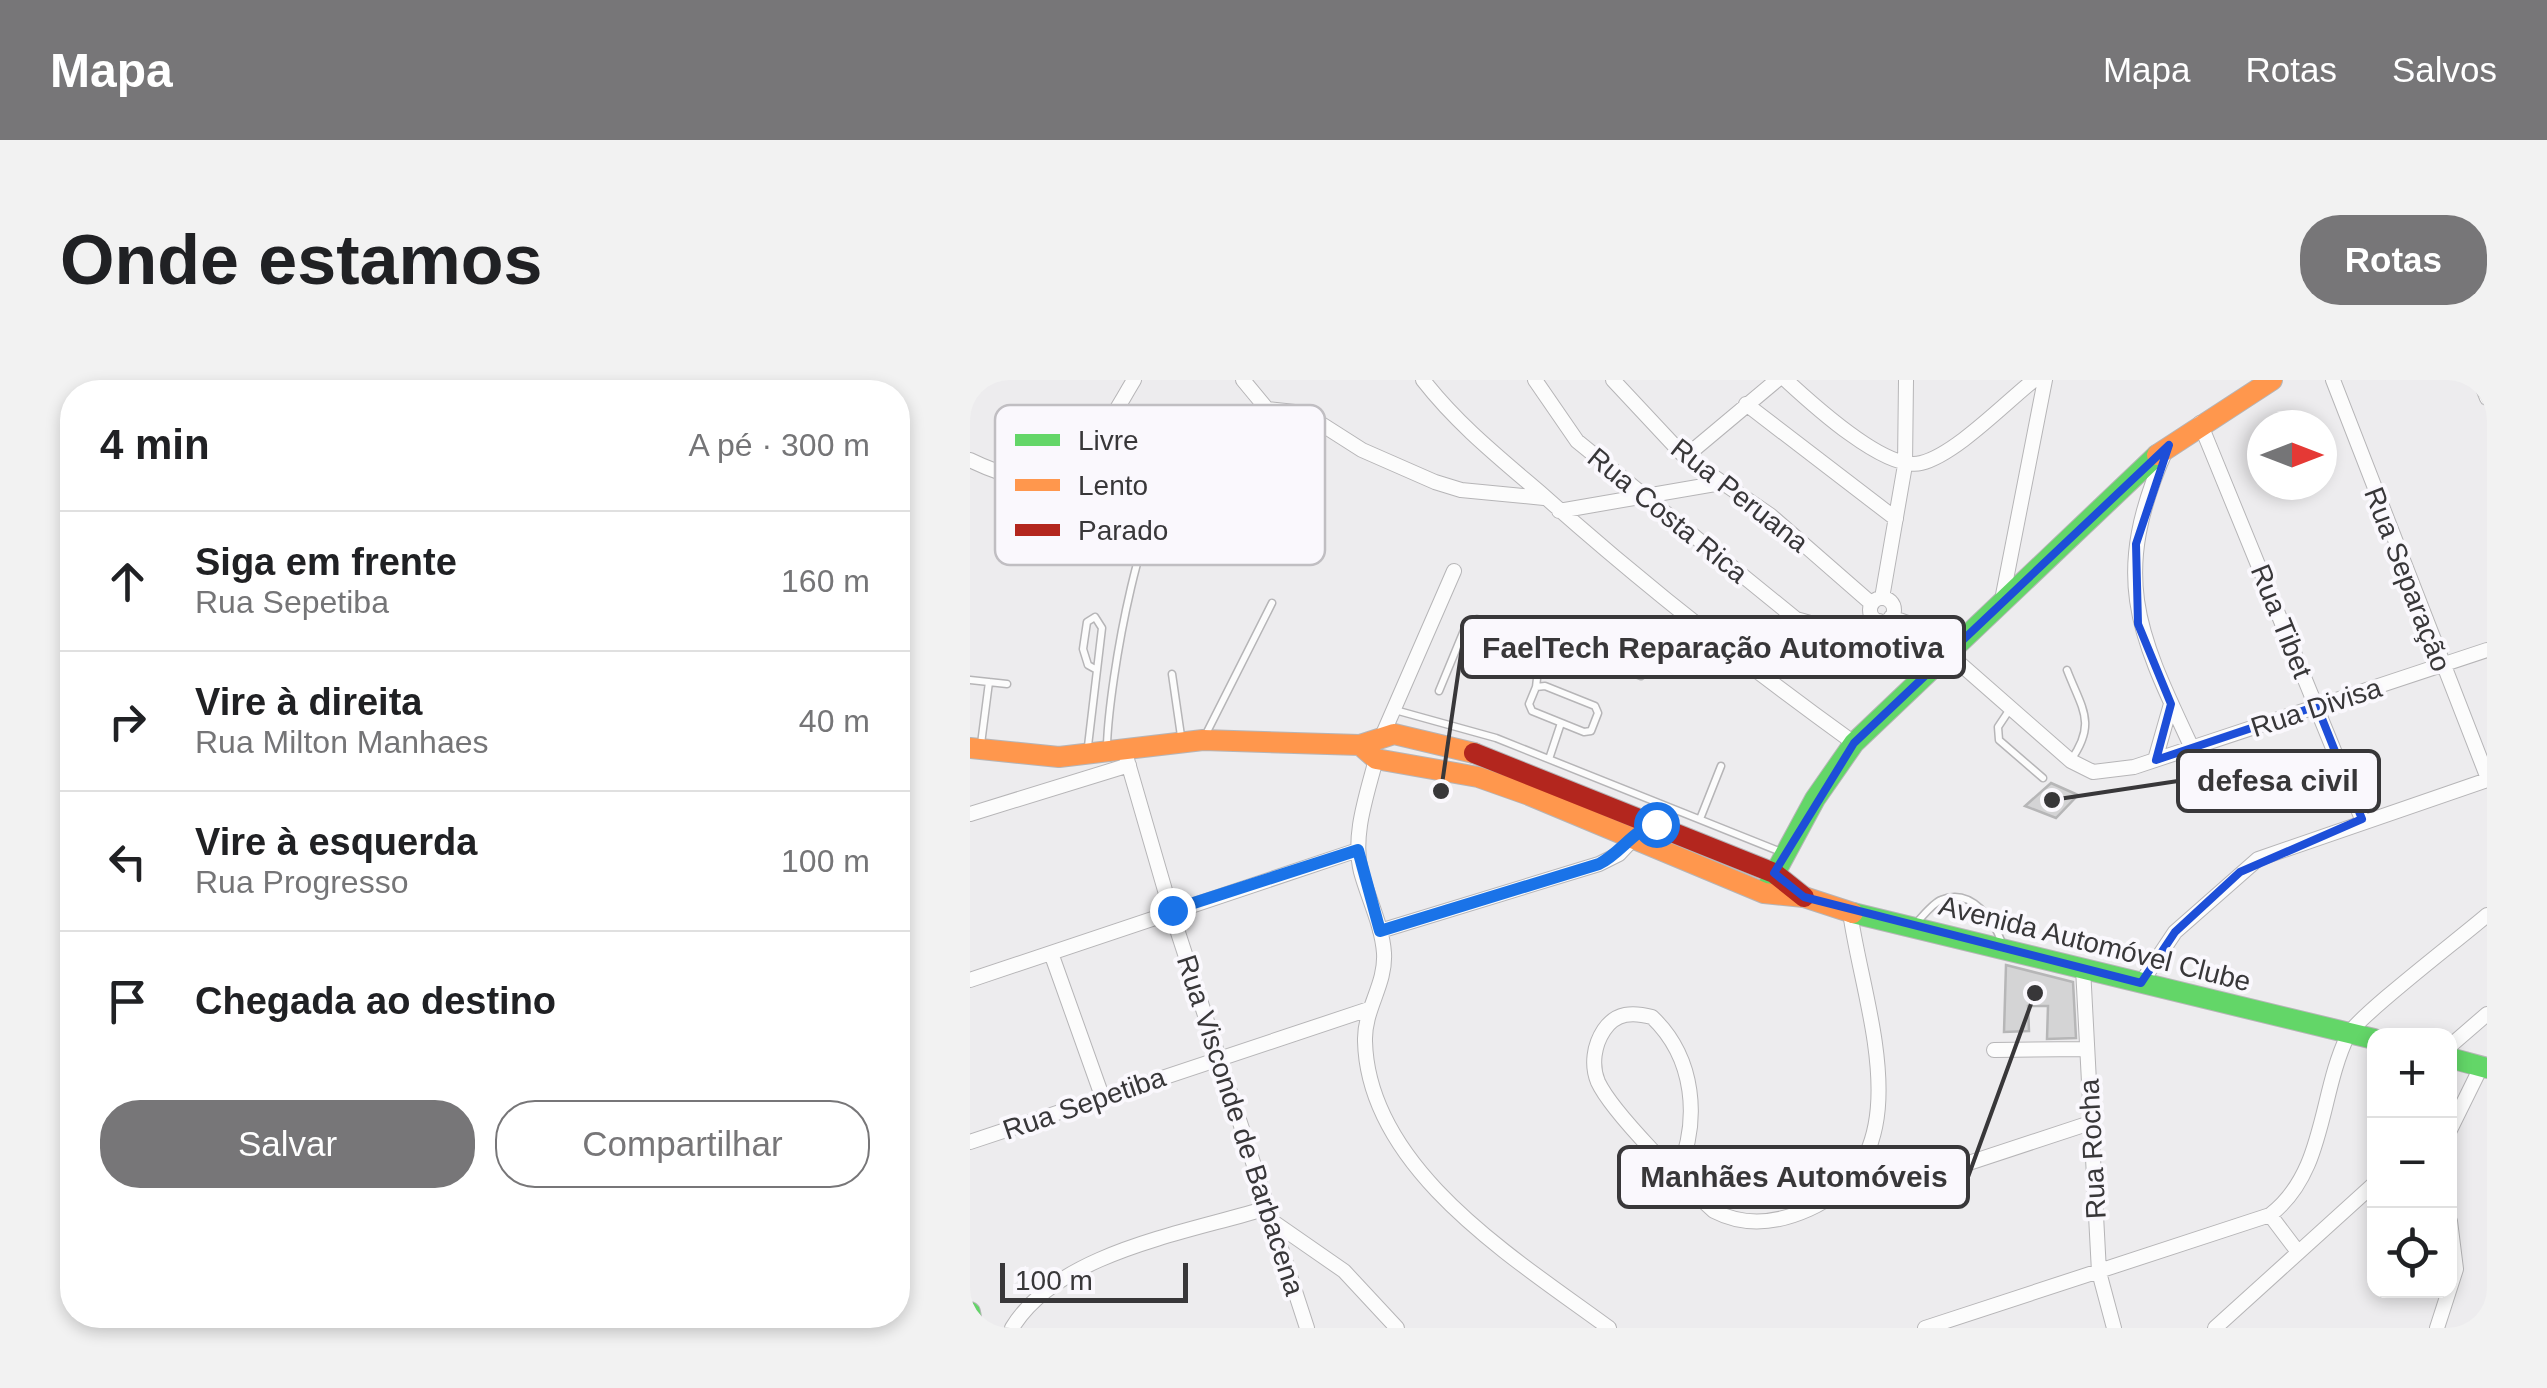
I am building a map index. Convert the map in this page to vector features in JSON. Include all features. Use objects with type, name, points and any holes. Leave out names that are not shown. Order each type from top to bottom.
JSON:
[{"type":"main road","points":[[1764,893],[1832,770],[1854,743],[2000,606],[2094,510],[2168,445],[2272,380]]},
{"type":"main road","name":"Avenida Automóvel Clube","points":[[1368,752],[1383,734],[1447,744],[1538,776],[1774,873],[1804,897]]},
{"type":"main road","name":"Avenida Automóvel Clube","points":[[975,750],[1024,756],[1112,755],[1203,740],[1368,752],[1478,777],[1538,776],[1633,838],[1764,893],[1804,897],[1850,912],[2367,1037]]},
{"type":"main road","points":[[1633,838],[1656,824]]},
{"type":"main road","points":[[2457,1060],[2484,1068]]},
{"type":"main road","points":[[970,1312],[974,1328]]},
{"type":"street","points":[[1119,405],[1134,380]]},
{"type":"street","points":[[1244,380],[1265,405]]},
{"type":"street","points":[[1424,380],[1481,444],[1558,510],[1770,682],[1854,743]]},
{"type":"street","name":"Rua Costa Rica","points":[[1535,380],[1577,441],[1683,530],[1807,625],[1850,630],[1885,619]]},
{"type":"street","name":"Rua Peruana","points":[[1613,380],[1686,457],[1770,515],[1877,601]]},
{"type":"street","points":[[1686,457],[1777,380]]},
{"type":"street","points":[[1786,380],[1857,437],[1905,465],[1924,463],[1946,451],[2034,380]]},
{"type":"street","points":[[1906,380],[1905,465],[1896,519],[1871,614],[1955,648],[2010,708],[2071,762]]},
{"type":"street","points":[[2000,606],[2044,380]]},
{"type":"street","name":"Rua Separação","points":[[2333,380],[2487,778]]},
{"type":"street","points":[[2480,380],[2487,398]]},
{"type":"street","points":[[1746,404],[1896,519]]},
{"type":"street","name":"Rua Tibet","points":[[2200,423],[2362,820]]},
{"type":"street","points":[[1325,426],[1362,450],[1435,482],[1461,490],[1545,498]]},
{"type":"street","points":[[2168,445],[2142,511],[2134,596],[2143,638],[2192,748]]},
{"type":"street","points":[[970,460],[995,469]]},
{"type":"street","points":[[1558,510],[1722,482]]},
{"type":"street","points":[[1383,734],[1454,571]]},
{"type":"street","name":"Rua Divisa","points":[[2071,762],[2093,772],[2155,760],[2487,650]]},
{"type":"street","points":[[2155,760],[2171,704]]},
{"type":"street","points":[[1368,752],[1358,850],[1380,931],[1382,977],[1369,1010],[1365,1042],[1373,1086],[1403,1148],[1473,1224],[1609,1328]]},
{"type":"street","points":[[970,814],[1112,755]]},
{"type":"street","name":"Rua Visconde de Barbacena","points":[[1112,755],[1172,910],[1306,1328]]},
{"type":"street","points":[[2142,982],[2174,932],[2258,859],[2487,778]]},
{"type":"street","points":[[1380,931],[1599,864],[1619,854],[1633,838]]},
{"type":"street","points":[[970,980],[1358,850]]},
{"type":"street","points":[[1678,1172],[1691,1128],[1686,1074],[1676,1044],[1652,1016],[1622,1015],[1610,1022],[1595,1048],[1599,1084],[1678,1172],[1714,1211],[1752,1222],[1803,1211],[1834,1197],[1858,1172],[1873,1145],[1880,1096],[1850,912]]},
{"type":"street","points":[[1925,1328],[2270,1215],[2283,1205],[2303,1176],[2349,1032],[2487,915]]},
{"type":"street","points":[[1052,953],[1102,1096]]},
{"type":"street","name":"Rua Rocha","points":[[2083,968],[2099,1272],[2114,1328]]},
{"type":"street","name":"Rua Sepetiba","points":[[970,1142],[1369,1010]]},
{"type":"street","points":[[2457,1040],[2487,1014]]},
{"type":"street","points":[[1994,1050],[2087,1048]]},
{"type":"street","points":[[2457,1118],[2484,1068]]},
{"type":"street","points":[[1905,1184],[2090,1123]]},
{"type":"street","points":[[2214,1328],[2367,1190]]},
{"type":"street","points":[[1012,1328],[1042,1290],[1074,1272],[1112,1256],[1270,1215],[1344,1271],[1398,1328]]},
{"type":"street","points":[[2270,1215],[2298,1252]]},
{"type":"street","points":[[2437,1328],[2447,1298]]},
{"type":"lane","points":[[1112,755],[1118,655],[1137,565]]},
{"type":"lane","points":[[1203,740],[1272,603]]},
{"type":"lane","points":[[1097,670],[1088,665],[1083,649],[1087,622],[1095,617],[1102,622],[1097,670],[1112,755]]},
{"type":"lane","points":[[1439,691],[1472,621],[1483,620],[1542,636],[1641,676]]},
{"type":"lane","points":[[1536,687],[1545,686],[1598,709],[1588,733],[1529,708],[1536,687],[1542,636]]},
{"type":"lane","points":[[2067,670],[2087,722],[2088,735],[2071,762]]},
{"type":"lane","points":[[1172,674],[1180,707],[1182,742]]},
{"type":"lane","points":[[970,680],[1007,684]]},
{"type":"lane","points":[[975,750],[989,682]]},
{"type":"lane","points":[[2010,708],[1998,727],[1999,740],[2043,778]]},
{"type":"lane","points":[[1394,710],[1448,721],[1538,776],[1700,820],[1784,853]]},
{"type":"lane","points":[[1538,776],[1562,723]]},
{"type":"lane","points":[[1700,820],[1721,766]]},
{"type":"lane","points":[[1912,927],[1941,900],[1952,899],[1977,905],[1992,916],[2004,949]]},
{"type":"highlighted area","points":[[2169,445],[2136,544],[2138,624],[2171,704],[2156,760],[2317,706],[2362,819],[2240,872],[2175,932],[2141,983],[1804,897],[1774,873],[1854,743]]},
{"type":"building","points":[[2051,783],[2078,795],[2056,818],[2025,806]]},
{"type":"building","points":[[2006,965],[2073,982],[2076,1038],[2047,1039],[2048,1006],[2028,1006],[2029,1031],[2004,1032]]},
{"type":"traffic: fast","points":[[1768,886],[1815,799],[1854,743],[2157,455]]},
{"type":"traffic: fast","points":[[1853,913],[2367,1037]]},
{"type":"traffic: fast","points":[[2457,1060],[2487,1068]]},
{"type":"traffic: fast","points":[[970,1312],[973,1328]]},
{"type":"traffic: slow","points":[[2157,455],[2272,380]]},
{"type":"traffic: slow","points":[[970,748],[1059,757],[1203,740],[1360,745],[1394,734],[1474,753]]},
{"type":"traffic: slow","points":[[1360,745],[1376,759],[1478,777],[1529,795],[1764,893],[1804,897],[1853,913]]},
{"type":"traffic: jam","points":[[1474,753],[1774,873],[1804,897]]},
{"type":"place","name":"FaelTech Reparação Automotiva","points":[[1441,791]]},
{"type":"place","name":"defesa civil","points":[[2052,800]]},
{"type":"place","name":"Manhães Automóveis","points":[[2035,993]]},
{"type":"route","points":[[1172,910],[1358,850],[1380,931],[1599,864],[1619,854],[1642,829],[1656,824]]}]
